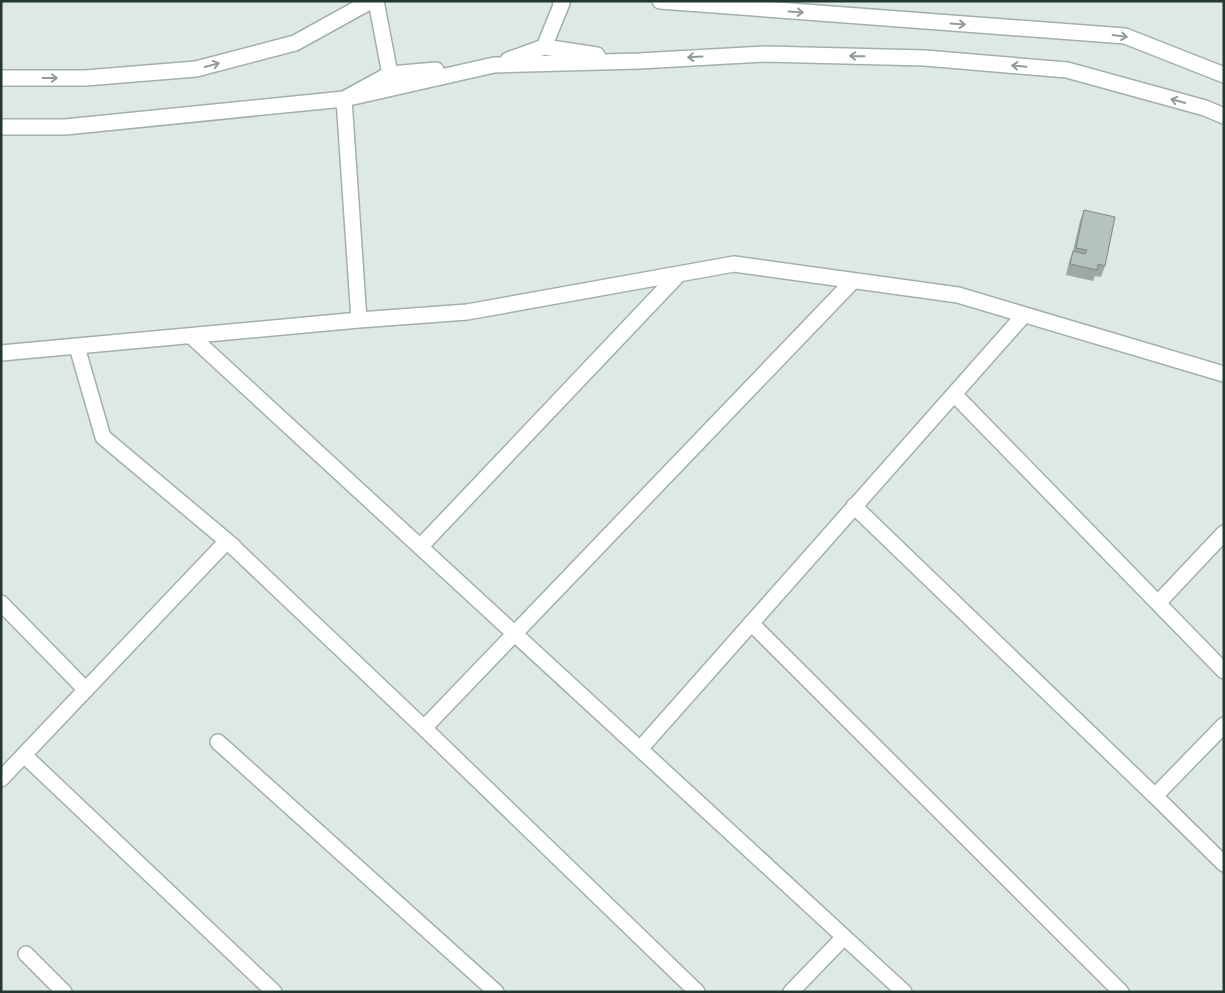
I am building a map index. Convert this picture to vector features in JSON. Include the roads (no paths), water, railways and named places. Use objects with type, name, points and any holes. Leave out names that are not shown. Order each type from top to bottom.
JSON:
[{"type":"street","points":[[1,78],[85,78],[196,69],[295,43],[371,1]]},
{"type":"street","points":[[376,1],[390,74]]},
{"type":"street","points":[[544,47],[562,3],[560,1]]},
{"type":"street","points":[[660,1],[1125,36],[1224,75]]},
{"type":"street","points":[[1,127],[64,126],[344,99],[494,65],[544,47],[640,61]]},
{"type":"street","points":[[344,99],[390,74],[494,65],[640,61],[785,54],[925,58],[1067,70],[1205,108],[1224,116]]},
{"type":"street","points":[[344,99],[359,320]]},
{"type":"street","points":[[1,354],[359,320],[468,312],[734,264],[958,295],[1224,374]]},
{"type":"street","points":[[420,547],[678,274]]},
{"type":"street","points":[[424,728],[853,281]]},
{"type":"street","points":[[640,749],[1024,315]]},
{"type":"street","points":[[191,336],[904,992]]},
{"type":"street","points":[[77,347],[103,437],[251,561]]},
{"type":"street","points":[[954,394],[1224,671]]},
{"type":"street","points":[[854,506],[1224,864]]},
{"type":"street","points":[[1158,603],[1224,533]]},
{"type":"street","points":[[1,779],[228,541]]},
{"type":"street","points":[[228,541],[697,992]]},
{"type":"street","points":[[1,602],[86,690]]},
{"type":"street","points":[[751,623],[1121,992]]},
{"type":"street","points":[[1155,796],[1224,725]]},
{"type":"street","points":[[218,742],[496,992]]},
{"type":"street","points":[[24,756],[274,992]]},
{"type":"street","points":[[791,992],[844,937]]},
{"type":"street","points":[[26,954],[64,992]]}]
